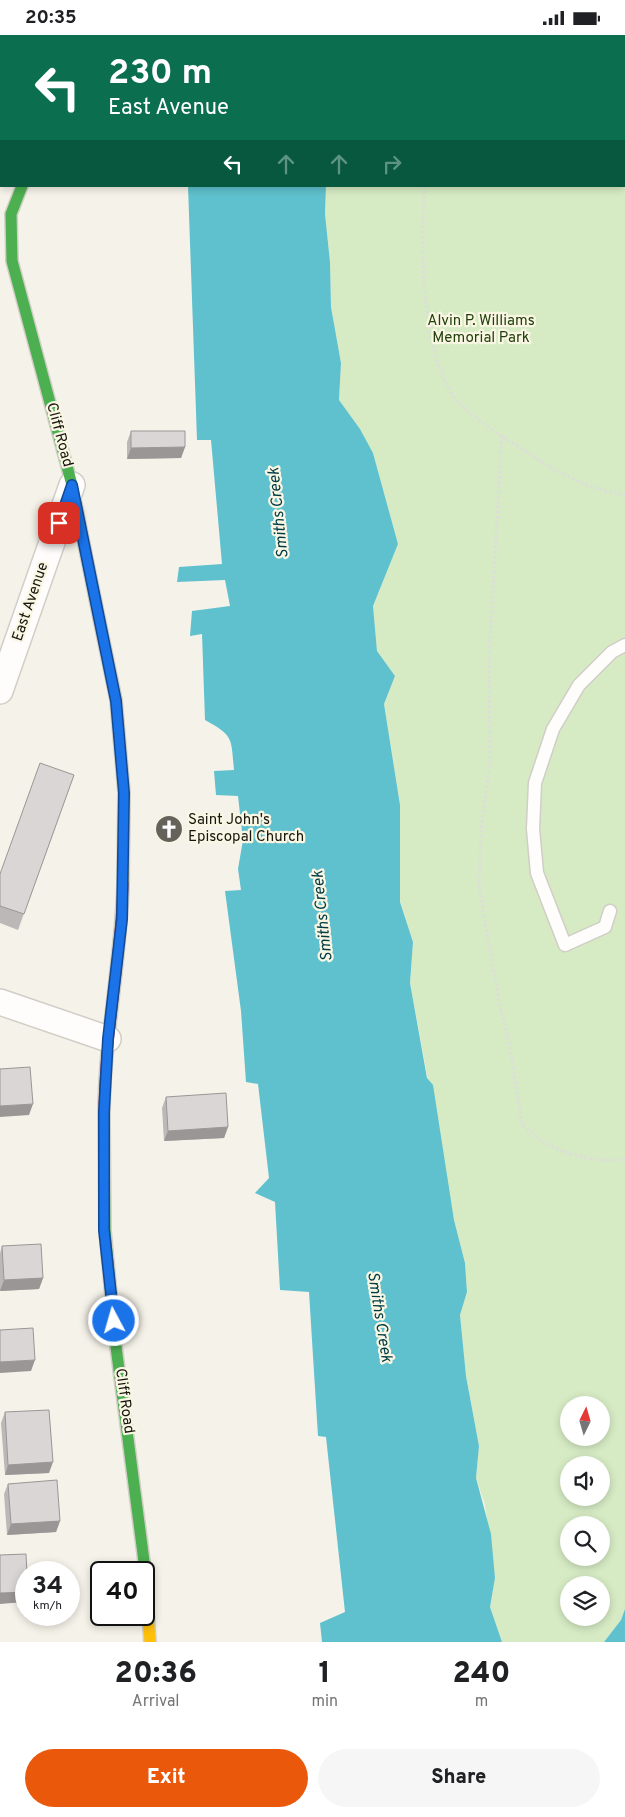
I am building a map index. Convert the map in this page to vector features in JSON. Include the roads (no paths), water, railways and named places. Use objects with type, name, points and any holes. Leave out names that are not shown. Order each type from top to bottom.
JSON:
[{"type":"street","name":"Cliff Road","points":[[22,187],[11,214],[12,261],[72,485],[116,701],[124,793],[122,919],[108,1039],[104,1112],[104,1230],[115,1339],[146,1574],[150,1642]]},
{"type":"street","name":"East Avenue","points":[[0,691],[72,485]]},
{"type":"street","points":[[0,1002],[108,1039]]},
{"type":"lane","points":[[610,911],[605,927],[565,945],[537,873],[532,829],[535,783],[553,729],[579,685],[612,652],[625,645]]},
{"type":"water","name":"Smiths Creek","points":[[188,187],[326,187],[325,214],[330,262],[331,307],[341,363],[339,400],[360,429],[373,453],[398,544],[373,606],[377,651],[395,676],[384,704],[400,805],[400,902],[413,942],[410,983],[427,1078],[433,1085],[454,1220],[465,1263],[467,1292],[460,1315],[466,1376],[479,1446],[476,1478],[491,1534],[495,1578],[490,1607],[502,1642],[322,1642],[320,1623],[345,1612],[326,1437],[318,1436],[309,1292],[280,1290],[275,1202],[255,1193],[269,1178],[258,1084],[246,1082],[241,1011],[225,891],[241,890],[238,869],[243,840],[238,796],[216,795],[214,771],[234,770],[231,744],[226,734],[205,720],[202,634],[190,636],[192,611],[230,606],[225,580],[177,582],[179,567],[222,564],[211,440],[197,440]]},
{"type":"water","points":[[625,1609],[625,1642],[604,1642],[621,1620]]},
{"type":"place","name":"Saint John's Episcopal Church","points":[[169,829]]},
{"type":"park label","name":"Alvin P. Williams Memorial Park","points":[[481,330]]}]
